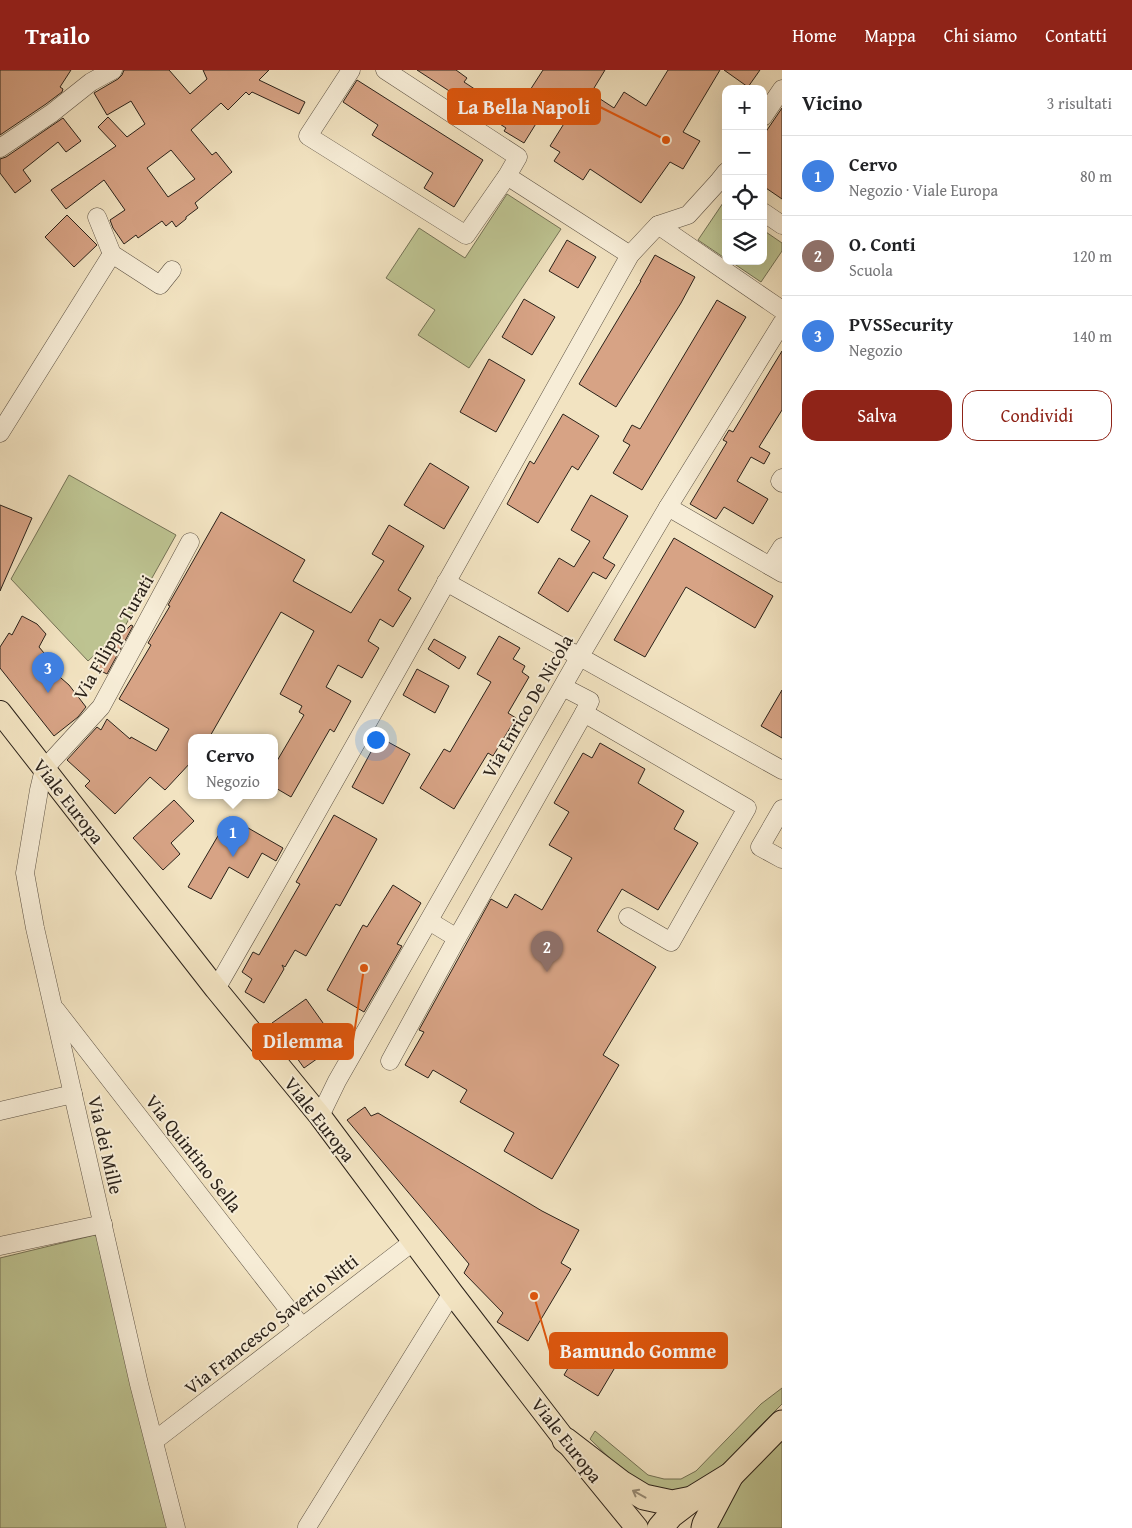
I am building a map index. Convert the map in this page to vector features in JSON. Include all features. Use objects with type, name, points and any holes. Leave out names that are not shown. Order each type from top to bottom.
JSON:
[{"type":"highway","points":[[660,1528],[672,1515],[692,1499],[731,1474],[782,1423]]},
{"type":"highway","points":[[565,1440],[621,1483],[644,1497],[672,1503],[692,1499]]},
{"type":"highway","points":[[703,1527],[731,1474]]},
{"type":"main road","name":"Viale Europa","points":[[0,712],[216,989],[320,1116],[565,1440],[637,1528]]},
{"type":"street","points":[[79,92],[82,70]]},
{"type":"street","points":[[0,148],[52,113],[91,82],[113,70]]},
{"type":"street","points":[[351,70],[308,136],[466,235],[518,157],[385,70]]},
{"type":"street","points":[[767,111],[782,90]]},
{"type":"street","points":[[507,176],[630,255]]},
{"type":"street","points":[[216,989],[332,787],[630,255],[658,225],[688,215],[722,181]]},
{"type":"street","points":[[767,215],[782,224]]},
{"type":"street","points":[[97,217],[112,254],[160,285],[172,270]]},
{"type":"street","points":[[658,225],[782,310]]},
{"type":"street","points":[[0,434],[112,254]]},
{"type":"street","name":"Via Enrico De Nicola","points":[[320,1116],[337,1081],[580,656],[668,507],[782,323]]},
{"type":"street","points":[[782,478],[780,482],[782,483]]},
{"type":"street","points":[[668,507],[776,569],[782,547]]},
{"type":"street","name":"Via Filippo Turati","points":[[44,769],[100,707],[190,542]]},
{"type":"street","points":[[446,582],[782,770]]},
{"type":"street","points":[[390,1061],[457,938],[584,714],[590,701],[563,687]]},
{"type":"street","points":[[584,714],[747,808],[671,942],[628,917]]},
{"type":"street","name":"Via dei Mille","points":[[44,769],[25,873],[52,1005],[139,1384],[176,1528]]},
{"type":"street","points":[[782,809],[760,847],[782,860]]},
{"type":"street","points":[[429,920],[457,938]]},
{"type":"street","name":"Via Quintino Sella","points":[[52,1005],[302,1327]]},
{"type":"street","points":[[0,1111],[73,1094]]},
{"type":"street","points":[[0,1246],[103,1224]]},
{"type":"street","name":"Via Francesco Saverio Nitti","points":[[154,1441],[414,1241]]},
{"type":"street","points":[[307,1527],[452,1293]]},
{"type":"green space","points":[[507,194],[561,229],[469,368],[418,335],[435,310],[386,278],[419,228],[465,258]]},
{"type":"green space","points":[[722,204],[722,256],[698,240]]},
{"type":"green space","points":[[767,233],[782,243],[782,251],[761,282],[736,265],[767,265]]},
{"type":"green space","points":[[69,475],[176,535],[124,628],[88,661],[11,579]]},
{"type":"green space","points":[[95,1235],[99,1240],[170,1528],[0,1528],[0,1258]]},
{"type":"green space","points":[[782,1388],[782,1404],[716,1475],[673,1494],[632,1480],[590,1439],[595,1431],[648,1475],[664,1479],[681,1479],[696,1471],[761,1404]]},
{"type":"green space","points":[[782,1434],[782,1528],[713,1528],[728,1496]]},
{"type":"building","points":[[0,70],[71,70],[60,87],[63,89],[62,92],[0,135]]},
{"type":"building","points":[[124,70],[169,70],[190,94],[207,79],[203,70],[269,70],[259,80],[305,102],[299,114],[252,92],[249,95],[246,92],[228,110],[221,103],[191,130],[212,155],[216,152],[232,172],[195,203],[198,208],[176,227],[172,221],[166,226],[162,221],[138,238],[136,235],[124,244],[110,220],[125,210],[104,180],[66,209],[51,190],[116,146],[98,127],[108,117],[127,137],[145,124],[131,101],[107,115],[94,93],[122,75]],"holes":[[[171,150],[195,179],[168,197],[147,168]]]},
{"type":"building","points":[[417,70],[456,70],[467,78],[464,82],[514,115],[543,70],[605,70],[591,93],[614,108],[624,92],[646,106],[668,70],[720,70],[683,132],[700,141],[683,169],[670,162],[641,203],[590,169],[583,180],[554,161],[560,152],[550,146],[575,106],[555,93],[524,143],[504,131],[506,128]]},
{"type":"building","points":[[724,70],[760,70],[749,85],[745,85]]},
{"type":"building","points":[[357,80],[483,160],[454,207],[424,188],[433,173],[372,135],[378,125],[343,102]]},
{"type":"building","points":[[782,108],[782,199],[767,189],[767,130]]},
{"type":"building","points":[[63,118],[81,141],[66,152],[58,142],[23,170],[31,181],[15,193],[0,173],[0,159],[6,157]]},
{"type":"building","points":[[67,215],[97,245],[74,267],[45,237]]},
{"type":"building","points":[[567,240],[596,257],[578,288],[549,271]]},
{"type":"building","points":[[655,255],[695,277],[681,303],[616,407],[579,384]]},
{"type":"building","points":[[524,299],[555,317],[532,355],[502,337]]},
{"type":"building","points":[[717,300],[746,317],[642,490],[613,473],[630,445],[623,441],[632,425],[640,429]]},
{"type":"building","points":[[782,351],[782,410],[759,447],[770,453],[764,464],[751,457],[737,481],[768,499],[753,524],[724,507],[716,519],[690,504],[727,442],[723,440],[729,430],[733,432]]},
{"type":"building","points":[[489,359],[525,380],[496,432],[460,412]]},
{"type":"building","points":[[563,414],[599,436],[578,470],[572,466],[538,523],[507,504],[530,461],[534,464]]},
{"type":"building","points":[[430,463],[469,487],[444,529],[404,505]]},
{"type":"building","points":[[591,495],[628,516],[603,558],[615,565],[606,579],[593,572],[568,612],[538,593],[559,558],[574,567],[590,541],[571,530]]},
{"type":"building","points":[[0,505],[32,518],[0,591]]},
{"type":"building","points":[[221,512],[305,560],[293,581],[351,613],[384,561],[372,554],[389,525],[424,546],[398,590],[411,598],[393,627],[380,619],[368,641],[379,648],[362,678],[338,665],[326,687],[351,701],[334,732],[330,729],[291,797],[278,789],[278,759],[304,715],[299,712],[302,706],[280,694],[314,631],[281,612],[211,734],[188,734],[188,765],[165,790],[150,777],[115,814],[85,786],[90,781],[67,760],[97,727],[101,730],[107,719],[130,739],[131,737],[156,751],[169,729],[119,699],[151,645],[148,643],[170,606],[168,605]]},
{"type":"building","points":[[674,538],[773,596],[755,628],[686,587],[645,657],[614,640]]},
{"type":"building","points":[[22,616],[37,624],[46,634],[39,647],[49,659],[45,664],[69,685],[86,707],[78,717],[54,736],[0,668],[0,647],[9,633],[12,635]]},
{"type":"building","points":[[131,625],[133,626],[107,674],[95,668],[101,654]]},
{"type":"building","points":[[499,636],[520,648],[513,659],[525,666],[522,672],[529,677],[508,713],[516,718],[493,756],[488,753],[454,809],[420,788],[444,749],[450,752],[491,682],[477,674]]},
{"type":"building","points":[[434,639],[466,657],[459,669],[428,649]]},
{"type":"building","points":[[417,669],[449,686],[435,713],[403,695]]},
{"type":"building","points":[[782,690],[782,738],[761,726]]},
{"type":"building","points":[[379,737],[410,754],[383,804],[352,787]]},
{"type":"building","points":[[600,743],[645,769],[638,783],[684,811],[674,829],[698,843],[658,910],[622,889],[597,931],[656,967],[603,1055],[619,1065],[552,1179],[504,1151],[514,1133],[460,1102],[467,1090],[433,1070],[428,1078],[405,1065],[424,1032],[419,1030],[491,899],[507,908],[515,894],[542,910],[572,858],[549,845],[569,812],[554,803],[583,753],[592,758]]},
{"type":"building","points":[[174,800],[194,821],[171,843],[180,854],[163,870],[133,838]]},
{"type":"building","points":[[334,815],[377,839],[340,906],[336,904],[306,956],[295,950],[285,967],[282,965],[284,969],[264,1003],[245,992],[252,979],[242,972],[253,952],[259,955],[300,884],[296,882]]},
{"type":"building","points":[[229,817],[283,848],[276,861],[262,853],[248,878],[229,867],[211,899],[188,887]]},
{"type":"building","points":[[393,885],[421,903],[397,944],[402,946],[364,1012],[327,990],[363,925],[367,927]]},
{"type":"building","points":[[306,999],[338,1044],[304,1068],[272,1023]]},
{"type":"building","points":[[365,1107],[371,1116],[378,1113],[542,1211],[579,1230],[561,1263],[571,1269],[528,1341],[497,1322],[503,1313],[464,1273],[469,1264],[347,1120]]},
{"type":"building","points":[[585,1339],[620,1359],[598,1396],[564,1375]]},
{"type":"place","name":"La Bella Napoli","points":[[666,140]]},
{"type":"place","name":"PVSSecurity","points":[[48,693]]},
{"type":"place","name":"Cervo","points":[[233,857]]},
{"type":"place","name":"Dilemma","points":[[364,968]]},
{"type":"place","name":"O. Conti","points":[[547,972]]},
{"type":"place","name":"Bamundo Gomme","points":[[534,1296]]}]
